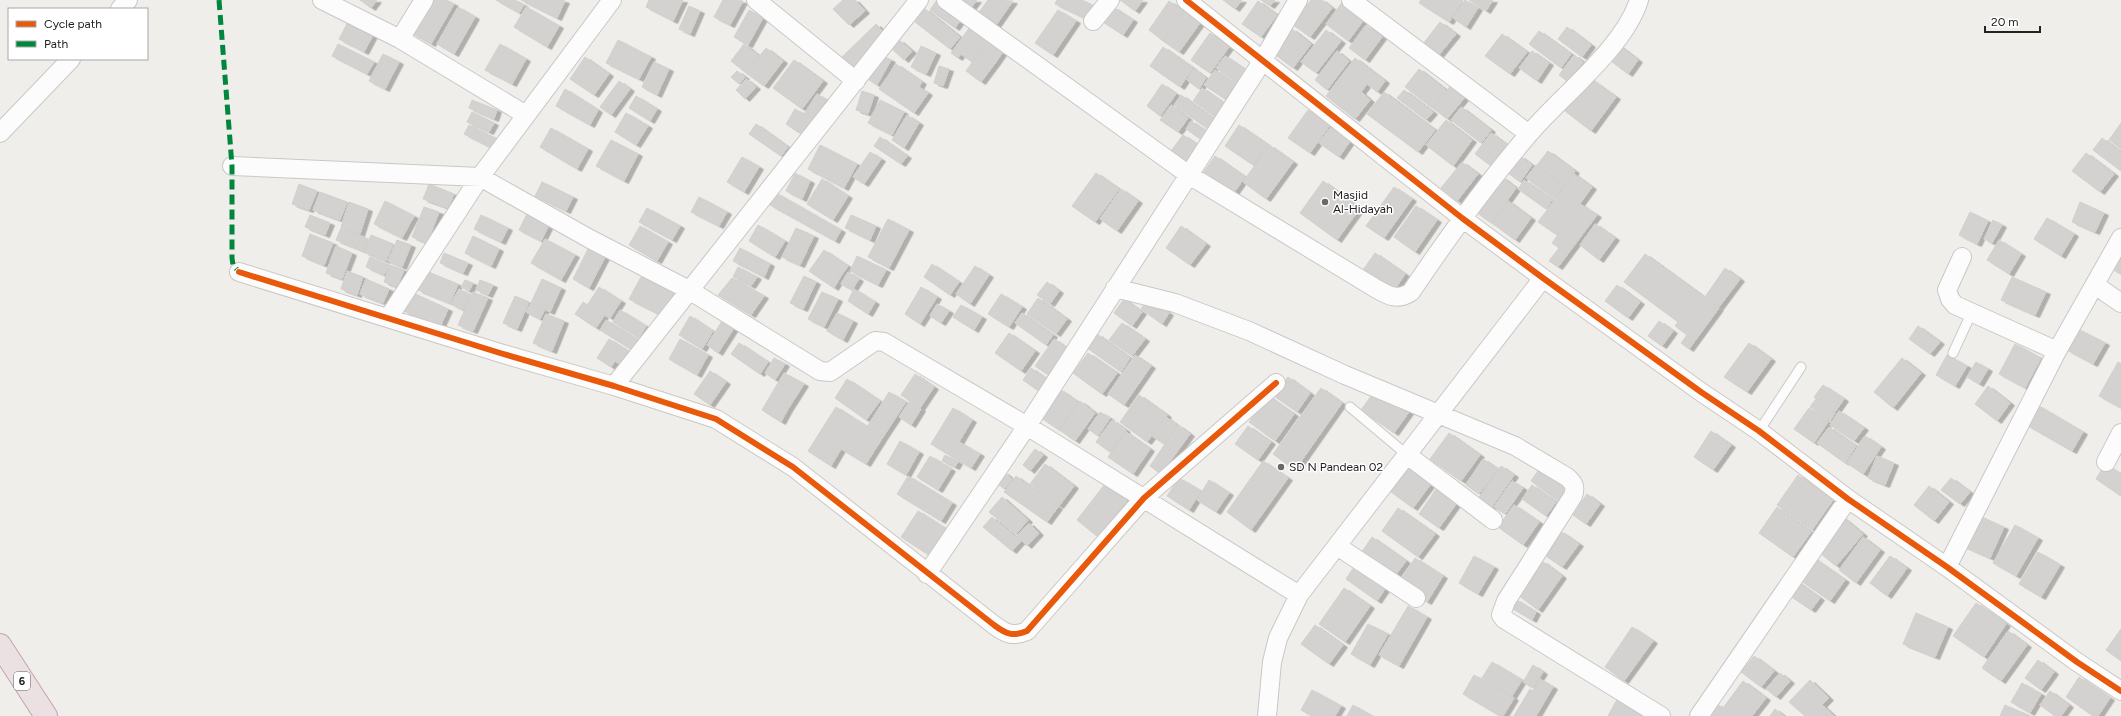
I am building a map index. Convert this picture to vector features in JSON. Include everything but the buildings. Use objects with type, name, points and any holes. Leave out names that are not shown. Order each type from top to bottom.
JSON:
[{"type":"highway","name":"6","points":[[0,645],[46,716]]},
{"type":"street","points":[[121,8],[128,0]]},
{"type":"street","points":[[322,0],[400,40],[526,115]]},
{"type":"street","points":[[400,40],[424,0]]},
{"type":"street","points":[[389,317],[480,177],[612,0]]},
{"type":"street","points":[[756,0],[856,82]]},
{"type":"street","points":[[614,386],[856,82],[919,0]]},
{"type":"street","points":[[946,0],[1189,175],[1375,288],[1391,297],[1398,298],[1411,292],[1462,218],[1529,134],[1618,40],[1634,17],[1639,0]]},
{"type":"street","points":[[1093,22],[1110,0]]},
{"type":"street","points":[[1186,0],[1462,218],[1543,278],[1701,392],[1759,431],[1848,499],[1947,567],[2070,658],[2121,691]]},
{"type":"street","points":[[927,574],[1026,426],[1189,175],[1263,60],[1298,0]]},
{"type":"street","points":[[1351,0],[1529,134]]},
{"type":"street","points":[[0,133],[70,60]]},
{"type":"street","points":[[232,166],[480,177],[584,235],[689,290],[820,371],[830,372],[870,344],[880,341],[1026,426],[1299,595]]},
{"type":"street","points":[[1947,567],[2057,351],[2121,238]]},
{"type":"street","points":[[1962,257],[1947,290],[1955,305],[1971,314],[2057,351]]},
{"type":"street","points":[[239,272],[389,317],[473,345],[614,386],[716,419],[792,467],[927,574],[1006,634],[1017,635],[1027,631],[1144,498],[1276,384]]},
{"type":"street","points":[[1268,716],[1272,662],[1278,638],[1299,595],[1406,454],[1543,278]]},
{"type":"street","points":[[2095,285],[2121,303]]},
{"type":"street","points":[[1115,288],[1175,303],[1248,331],[1515,446],[1574,483],[1575,489],[1573,496],[1506,601],[1501,615],[1504,619],[1661,716]]},
{"type":"street","points":[[2106,462],[2121,433]]},
{"type":"street","points":[[1406,454],[1493,520]]},
{"type":"street","points":[[1699,716],[1848,499]]},
{"type":"street","points":[[1337,546],[1416,598]]},
{"type":"lane","points":[[1953,353],[1971,314]]},
{"type":"lane","points":[[1759,431],[1801,367]]},
{"type":"lane","points":[[1350,407],[1406,454]]},
{"type":"marked path","points":[[219,0],[232,166],[232,258],[233,265],[239,272]]},
{"type":"cycle path","points":[[1186,0],[1462,218],[1543,278],[1701,392],[1759,431],[1848,499],[1947,567],[2077,662],[2121,691]]},
{"type":"cycle path","points":[[239,272],[500,353],[614,386],[716,419],[793,467],[994,625],[1002,631],[1010,634],[1018,634],[1027,631],[1144,498],[1276,383]]},
{"type":"place","name":"Masjid Al-Hidayah","points":[[1325,202]]},
{"type":"place","name":"SD N Pandean 02","points":[[1281,467]]}]
